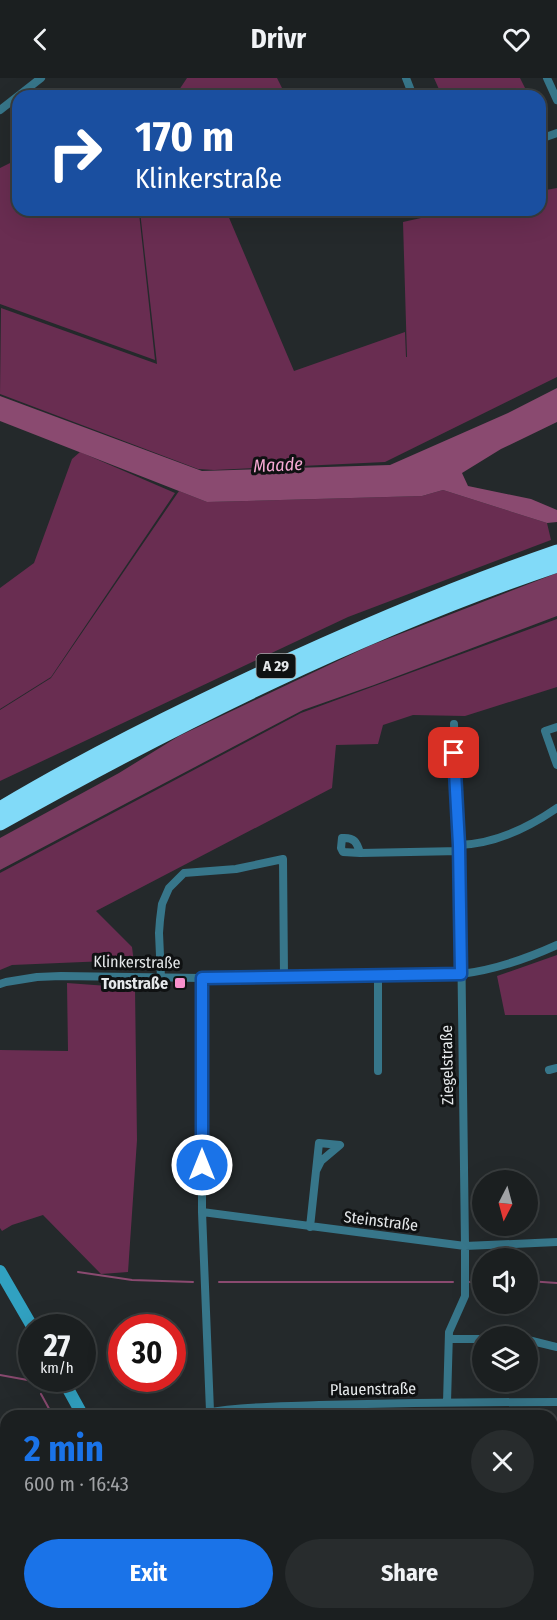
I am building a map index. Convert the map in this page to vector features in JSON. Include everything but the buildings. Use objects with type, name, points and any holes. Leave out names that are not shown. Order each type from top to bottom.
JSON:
[{"type":"highway","name":"A 29","points":[[2,807],[166,719],[290,660],[434,598],[557,552]]},
{"type":"highway","name":"A 29","points":[[0,823],[150,741],[285,675],[437,610],[557,565]]},
{"type":"main road","points":[[0,1271],[25,1314]]},
{"type":"main road","points":[[70,1392],[80,1410]]},
{"type":"street","points":[[26,90],[41,78]]},
{"type":"street","points":[[547,78],[557,100]]},
{"type":"street","points":[[0,110],[12,101]]},
{"type":"street","name":"Ziegelstraße","points":[[447,1402],[449,1332],[465,1296],[460,848],[454,724]]},
{"type":"street","points":[[557,727],[545,731],[557,765]]},
{"type":"street","points":[[360,853],[460,848],[525,828],[557,808]]},
{"type":"street","points":[[160,978],[159,933],[162,904],[169,888],[184,873],[236,869],[283,859],[284,977]]},
{"type":"street","name":"Klinkerstraße","points":[[0,984],[6,981],[37,977],[202,978],[461,974],[516,962],[557,945]]},
{"type":"street","points":[[378,976],[378,1071]]},
{"type":"street","points":[[202,978],[202,1212],[210,1410]]},
{"type":"street","points":[[310,1227],[316,1172]]},
{"type":"street","name":"Steinstraße","points":[[202,1212],[465,1246],[557,1242]]},
{"type":"street","points":[[449,1339],[472,1339]]},
{"type":"street","points":[[538,1342],[557,1347]]},
{"type":"street","name":"Plauenstraße","points":[[223,1410],[447,1402],[557,1402]]},
{"type":"shaded area","points":[[187,78],[277,78],[283,90],[179,90]]},
{"type":"shaded area","points":[[434,78],[520,78],[526,90],[439,90]]},
{"type":"shaded area","points":[[12,162],[12,216],[139,216],[155,360],[0,304],[0,168]]},
{"type":"shaded area","points":[[557,188],[557,377],[385,462],[198,469],[0,394],[1,308],[157,364],[141,216],[228,216],[294,371],[405,332],[407,357],[403,222],[430,216],[546,216],[546,190]]},
{"type":"shaded area","points":[[557,388],[557,422],[501,449],[462,473],[468,486],[531,499],[557,510],[557,522],[547,523],[443,490],[422,496],[207,502],[0,421],[0,396],[202,471],[390,465],[508,413]]},
{"type":"shaded area","points":[[80,452],[175,493],[51,677],[0,709],[0,588],[34,563],[72,459]]},
{"type":"shaded area","points":[[443,490],[547,523],[551,540],[348,617],[0,781],[0,710],[51,678],[179,491],[207,502],[422,496]]},
{"type":"shaded area","points":[[557,573],[557,616],[303,710],[0,870],[0,838],[119,773],[179,736],[369,646]]},
{"type":"shaded area","points":[[557,619],[557,687],[465,716],[413,715],[383,725],[378,744],[336,745],[332,788],[96,911],[132,947],[134,963],[107,961],[12,965],[0,970],[0,873],[301,713]]},
{"type":"shaded area","points":[[557,955],[557,1015],[505,1015],[497,976]]},
{"type":"shaded area","points":[[67,983],[135,988],[137,1140],[128,1272],[101,1274],[43,1215],[12,1225],[2,1231],[0,1228],[0,1050],[68,1051]]},
{"type":"waterway","points":[[78,1272],[132,1280],[193,1282]]},
{"type":"waterway","points":[[219,1282],[453,1282]]},
{"type":"waterway","points":[[538,1282],[557,1283]]},
{"type":"waterway","points":[[0,1375],[18,1378]]},
{"type":"waterway","points":[[41,1394],[50,1410]]},
{"type":"place","name":"Tonstraße","points":[[180,983]]},
{"type":"route","points":[[202,1165],[202,978],[461,974],[458,794],[454,753]]},
{"type":"water label","name":"Maade","points":[[278,465]]}]
